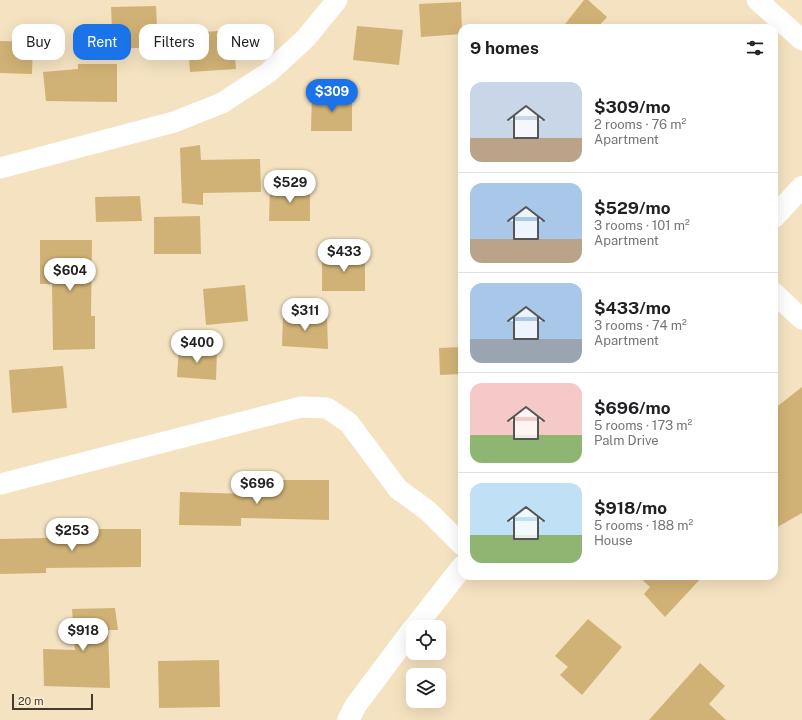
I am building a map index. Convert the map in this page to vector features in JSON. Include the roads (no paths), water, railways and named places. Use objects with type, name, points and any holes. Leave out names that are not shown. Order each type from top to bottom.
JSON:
[{"type":"street","points":[[0,168],[174,122],[222,103],[268,73],[306,38],[337,0]]},
{"type":"street","points":[[757,0],[802,40]]},
{"type":"street","points":[[778,213],[802,187]]},
{"type":"street","points":[[778,297],[802,319]]},
{"type":"street","points":[[0,484],[301,407],[327,408],[348,423],[398,489],[428,511],[458,541]]},
{"type":"street","points":[[420,620],[458,572]]},
{"type":"street","points":[[348,720],[356,705],[406,639]]}]
